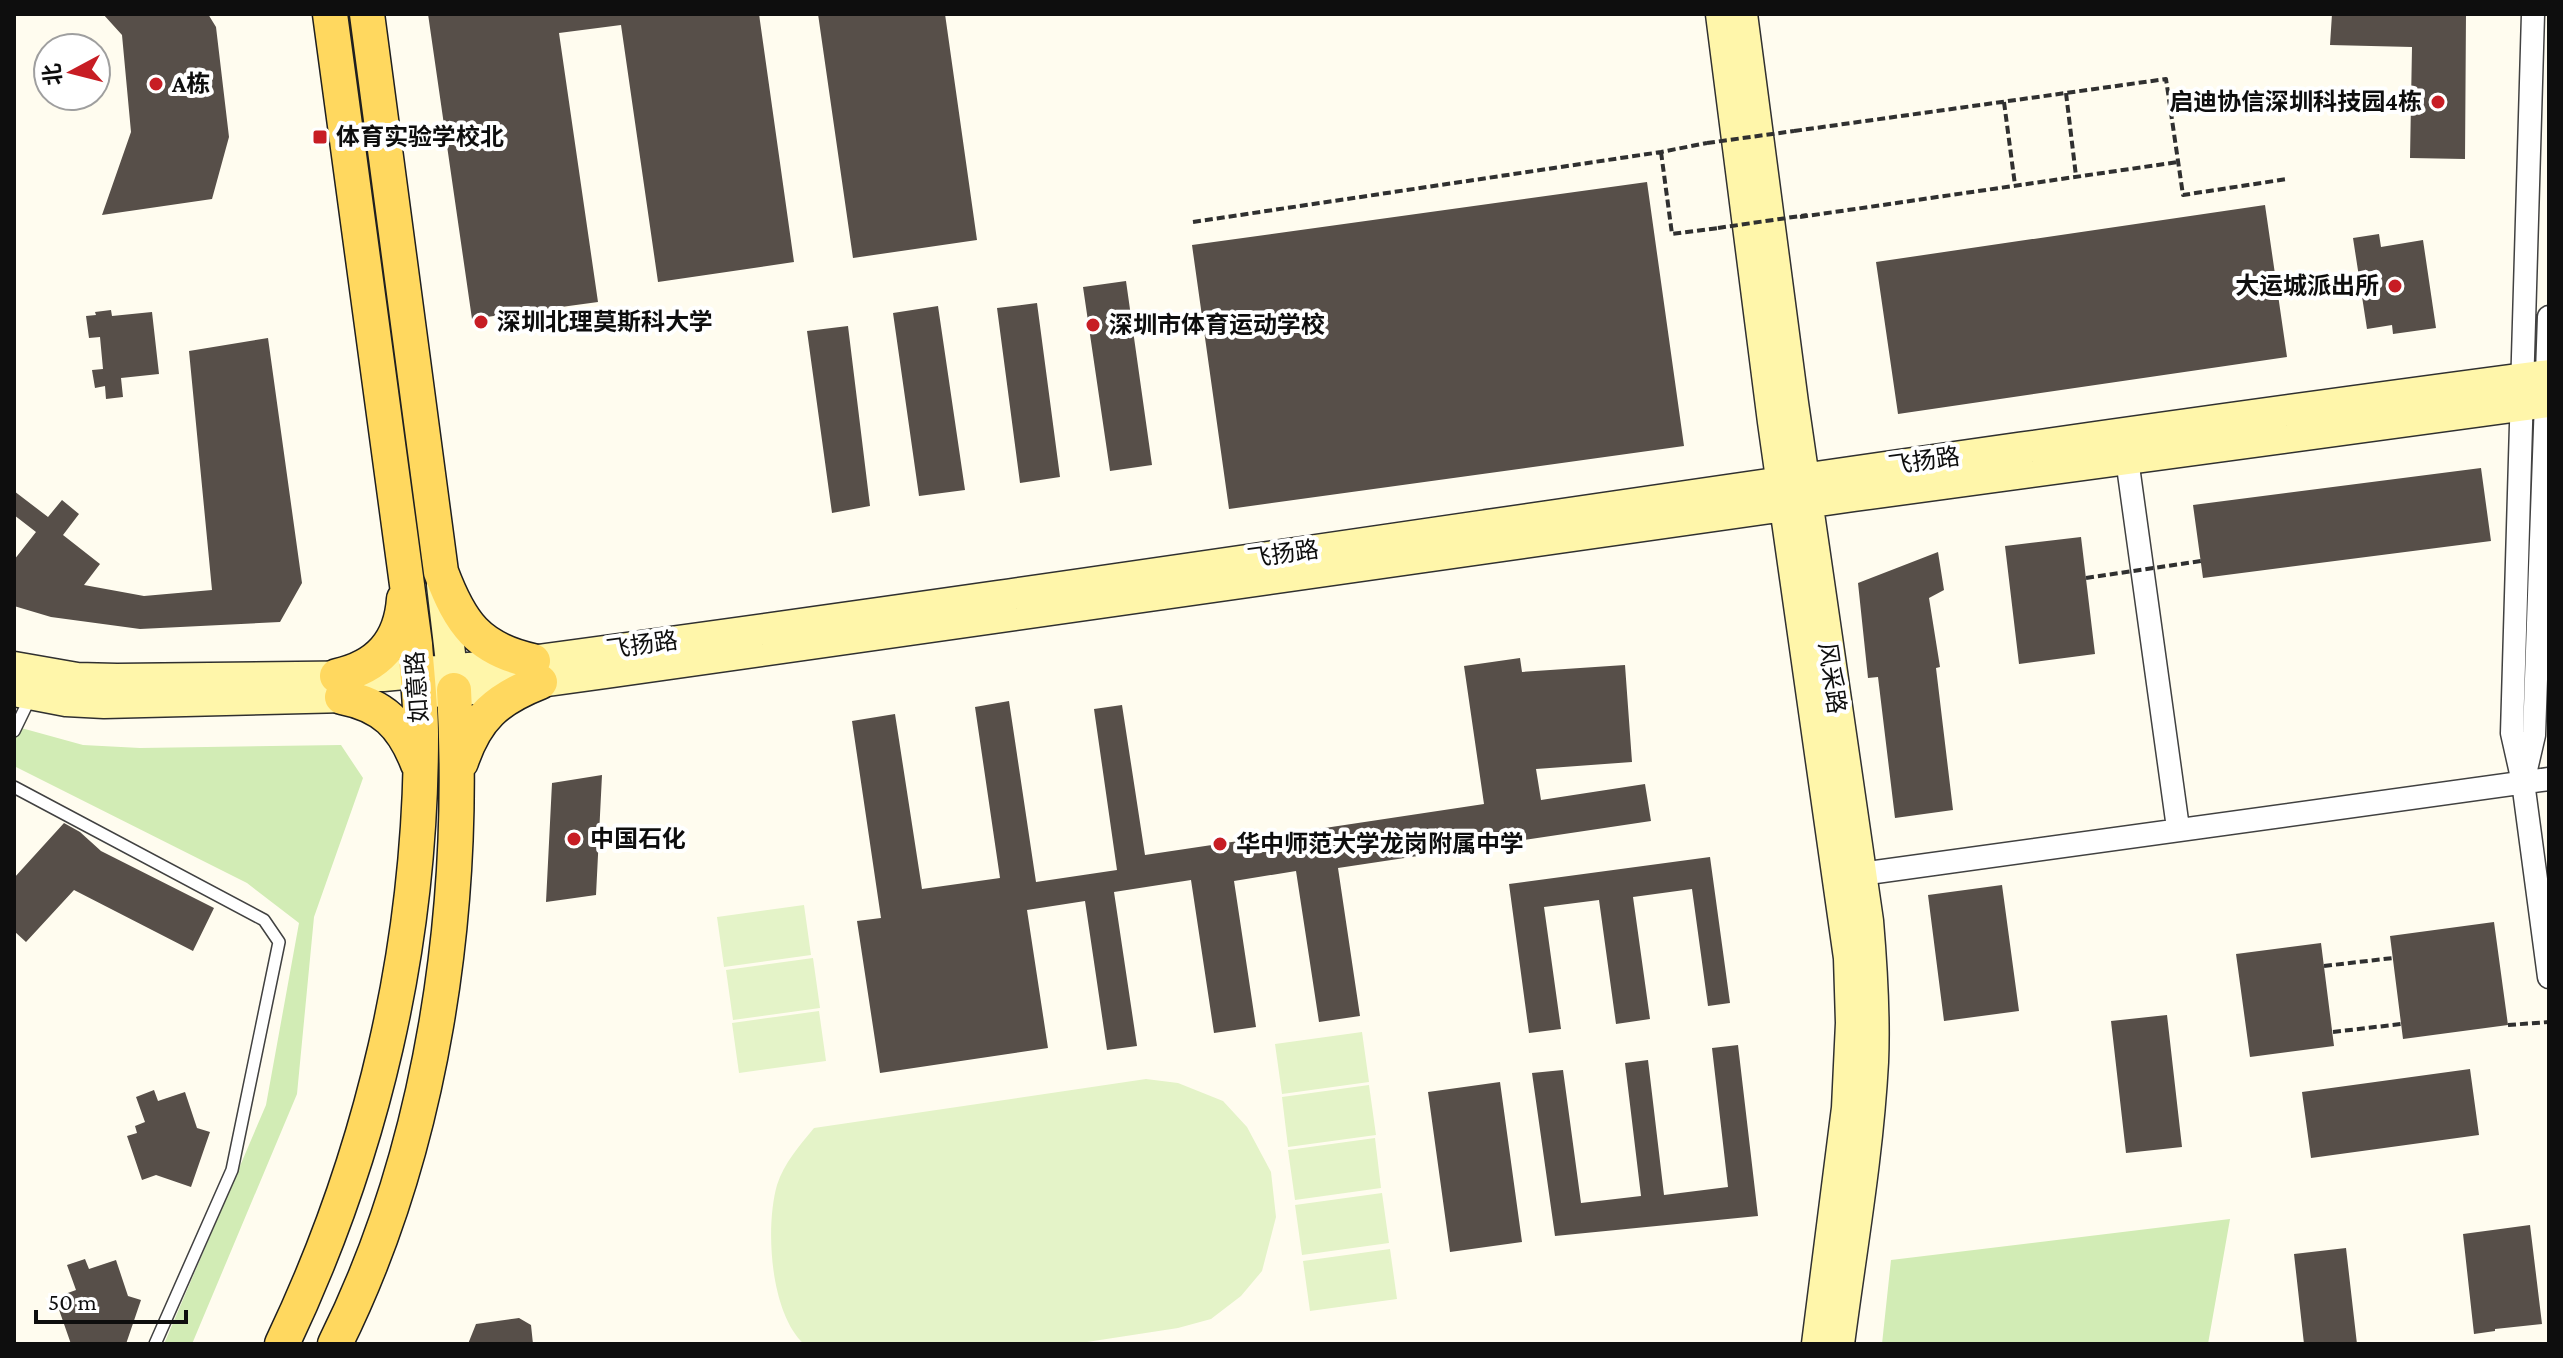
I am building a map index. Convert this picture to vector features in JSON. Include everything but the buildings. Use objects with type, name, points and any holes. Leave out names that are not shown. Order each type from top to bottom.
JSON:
[{"type":"main road","name":"如意路","points":[[282,1344],[331,1232],[363,1138],[402,969],[417,856],[420,771],[418,683],[330,14]]},
{"type":"main road","name":"如意路","points":[[367,14],[441,572]]},
{"type":"main road","points":[[441,572],[452,603],[479,637],[537,671],[517,691],[500,701],[475,729],[457,774]]},
{"type":"main road","points":[[406,579],[404,607],[397,630],[385,651],[339,686],[390,718],[411,747],[420,771]]},
{"type":"main road","name":"如意路","points":[[335,1344],[373,1256],[395,1192],[429,1060],[449,934],[457,823],[453,680]]},
{"type":"street","name":"风采路","points":[[1721,14],[1794,492],[1861,874],[1872,960],[1873,1061],[1839,1344]]},
{"type":"street","name":"风采路","points":[[1742,14],[1850,974],[1847,1108],[1817,1344]]},
{"type":"street","points":[[2533,14],[2539,390]]},
{"type":"street","points":[[2549,317],[2539,390],[2512,733],[2523,782],[2549,977]]},
{"type":"street","name":"飞扬路","points":[[23,693],[66,701],[104,703],[339,686],[383,676],[418,683],[537,671],[1794,492],[2539,390]]},
{"type":"street","name":"飞扬路","points":[[1794,492],[2127,459],[2539,390]]},
{"type":"street","points":[[2127,459],[2178,828]]},
{"type":"street","name":"如意路","points":[[441,572],[453,680]]},
{"type":"street","name":"飞扬路","points":[[14,667],[77,678],[339,686]]},
{"type":"street","points":[[1861,874],[2549,779]]},
{"type":"lane","points":[[14,731],[23,693]]},
{"type":"lane","points":[[14,787],[264,920],[279,942],[232,1170],[155,1344]]},
{"type":"path","points":[[1193,222],[1707,143],[2166,79],[2183,195],[2287,179]]},
{"type":"path","points":[[2066,93],[2076,176]]},
{"type":"path","points":[[2004,102],[2015,185]]},
{"type":"path","points":[[1661,152],[1672,234],[2178,162]]},
{"type":"path","points":[[1800,217],[1807,215]]},
{"type":"path","points":[[2086,578],[2201,561]]},
{"type":"path","points":[[2324,966],[2393,958]]},
{"type":"path","points":[[2508,1025],[2549,1022]]},
{"type":"path","points":[[2333,1032],[2401,1024]]},
{"type":"green space","points":[[14,726],[83,745],[140,748],[341,745],[363,778],[314,917],[297,1094],[192,1344],[164,1344],[266,1105],[299,923],[247,883],[14,766]]},
{"type":"green space","points":[[804,905],[811,955],[724,967],[717,917]]},
{"type":"green space","points":[[813,958],[820,1008],[733,1020],[726,970]]},
{"type":"green space","points":[[819,1011],[826,1061],[739,1073],[732,1023]]},
{"type":"green space","points":[[1362,1032],[1369,1082],[1282,1094],[1275,1044]]},
{"type":"green space","points":[[1146,1079],[1178,1083],[1223,1101],[1247,1127],[1271,1172],[1276,1217],[1262,1271],[1241,1296],[1211,1319],[1178,1328],[1074,1344],[804,1344],[793,1330],[777,1291],[773,1269],[773,1203],[784,1169],[814,1128]]},
{"type":"green space","points":[[1369,1085],[1376,1135],[1288,1147],[1282,1097]]},
{"type":"green space","points":[[1375,1138],[1381,1188],[1295,1200],[1288,1150]]},
{"type":"green space","points":[[1382,1193],[1389,1243],[1302,1255],[1295,1205]]},
{"type":"green space","points":[[2230,1219],[2208,1344],[1882,1344],[1891,1260]]},
{"type":"green space","points":[[1390,1249],[1397,1299],[1310,1311],[1303,1261]]},
{"type":"place","name":"A栋","points":[[156,84]]},
{"type":"place","name":"启迪协信深圳科技园4栋","points":[[2438,102]]},
{"type":"place","name":"体育实验学校北","points":[[320,137]]},
{"type":"place","name":"大运城派出所","points":[[2395,286]]},
{"type":"place","name":"深圳北理莫斯科大学","points":[[481,322]]},
{"type":"place","name":"深圳市体育运动学校","points":[[1093,325]]},
{"type":"place","name":"中国石化","points":[[574,839]]},
{"type":"place","name":"华中师范大学龙岗附属中学","points":[[1220,844]]}]
